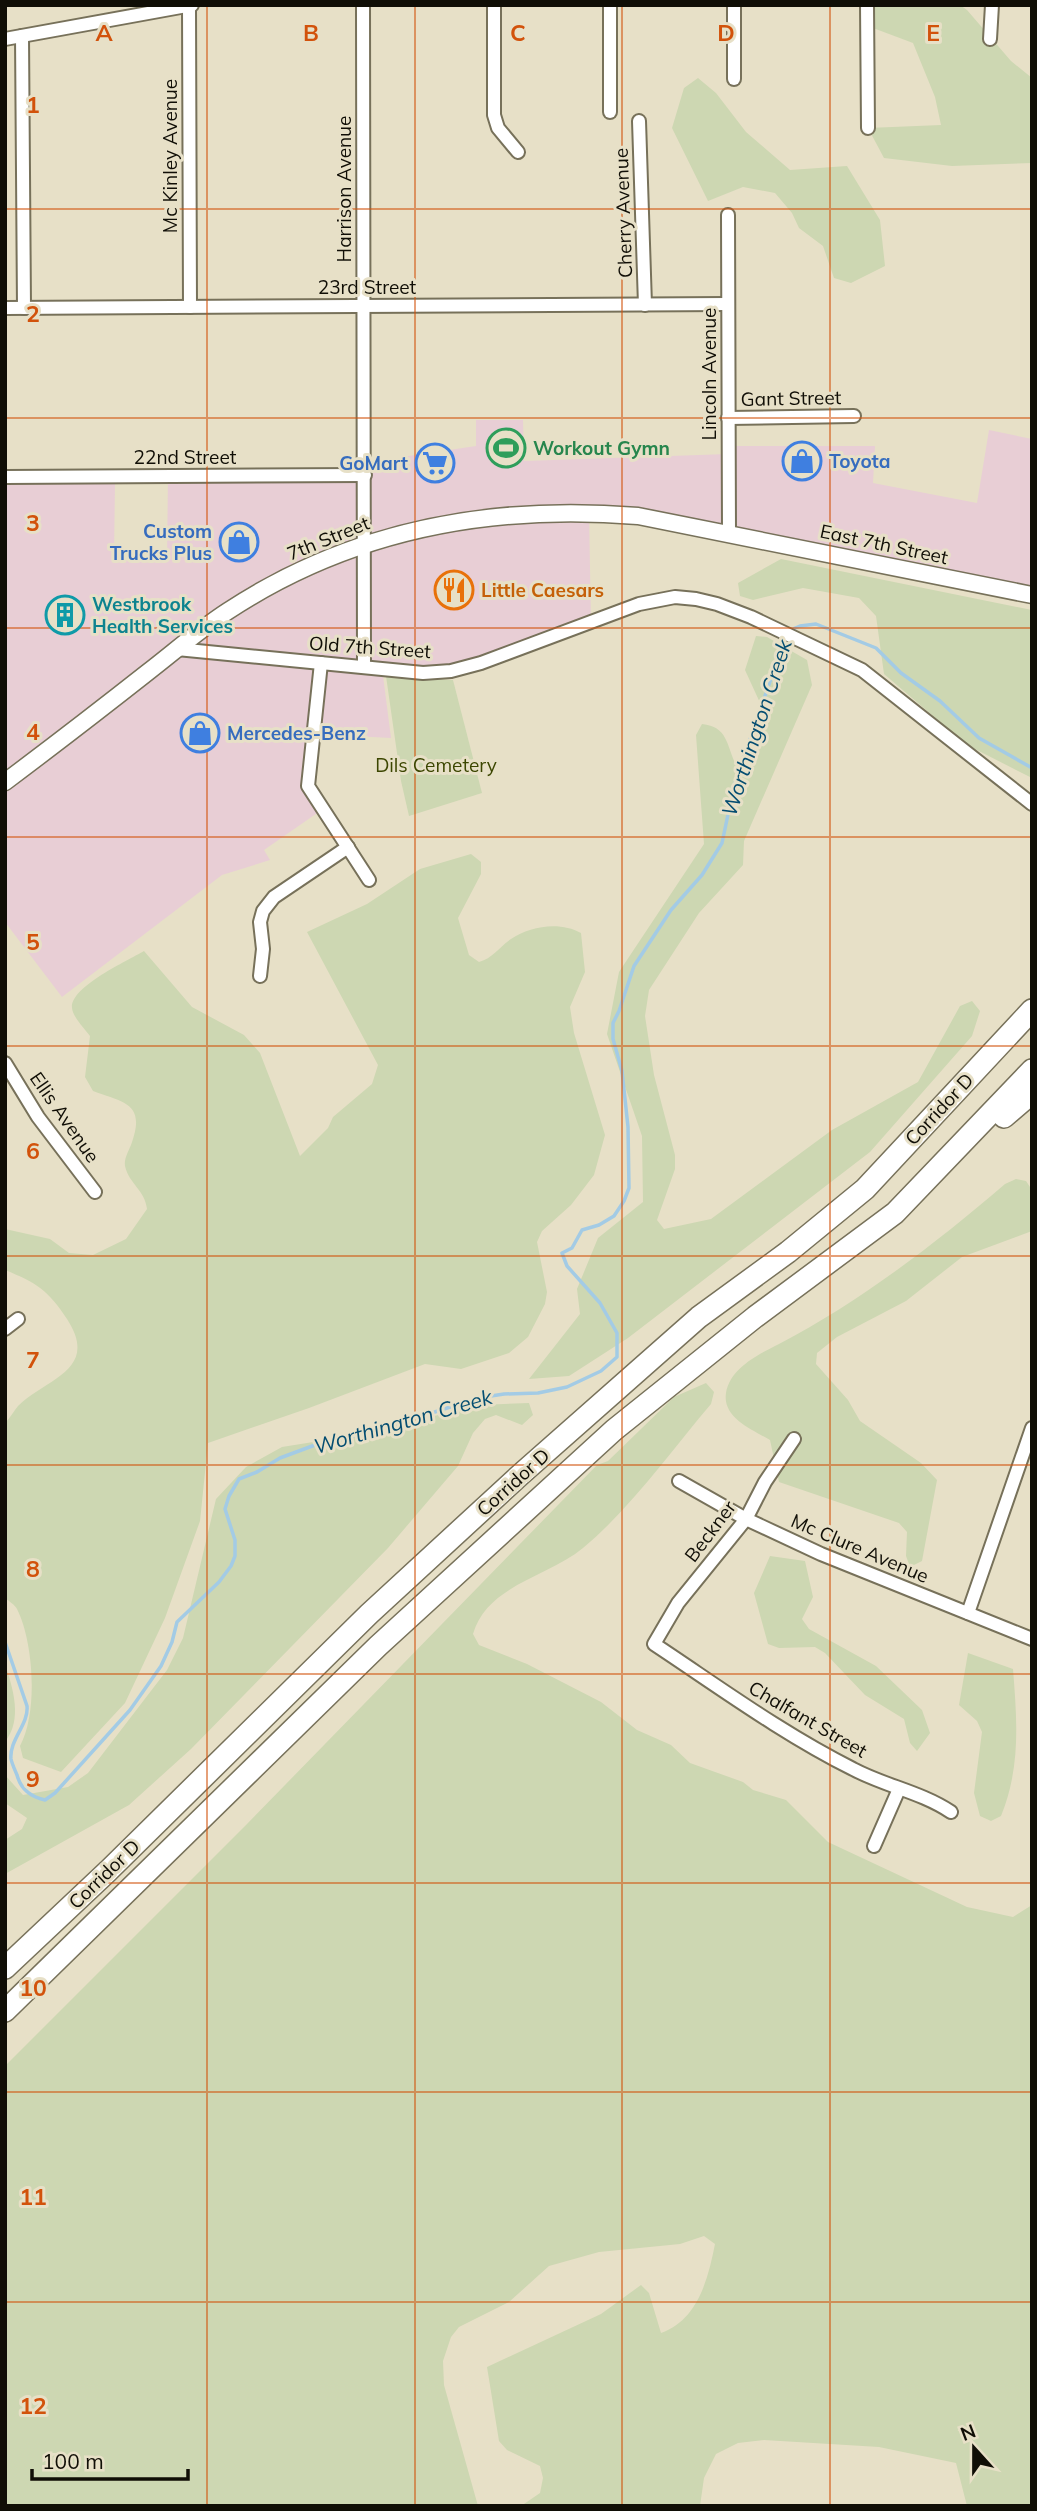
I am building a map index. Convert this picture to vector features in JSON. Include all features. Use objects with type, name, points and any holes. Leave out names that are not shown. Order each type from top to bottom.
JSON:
[{"type":"highway","points":[[964,1082],[1032,992]]},
{"type":"highway","name":"Corridor D","points":[[5,1968],[108,1871],[369,1614],[699,1317],[788,1252],[865,1189],[1032,1010]]},
{"type":"highway","name":"Corridor D","points":[[5,2011],[378,1646],[614,1430],[755,1317],[895,1213],[1032,1070]]},
{"type":"highway","points":[[895,1213],[1032,1093]]},
{"type":"main road","name":"7th Street","points":[[5,782],[226,612],[312,566],[365,543],[456,522],[519,514],[589,512],[638,516],[729,533]]},
{"type":"main road","name":"East 7th Street","points":[[729,533],[1032,595]]},
{"type":"street","name":"Harrison Avenue","points":[[363,5],[364,667]]},
{"type":"street","points":[[494,5],[494,115],[498,128],[518,152]]},
{"type":"street","points":[[610,5],[610,113]]},
{"type":"street","points":[[734,5],[734,79]]},
{"type":"street","points":[[867,5],[868,128]]},
{"type":"street","points":[[990,39],[992,5]]},
{"type":"street","points":[[5,38],[191,6]]},
{"type":"street","name":"Mc Kinley Avenue","points":[[190,307],[191,6]]},
{"type":"street","points":[[22,36],[24,307]]},
{"type":"street","name":"Cherry Avenue","points":[[639,121],[645,305]]},
{"type":"street","name":"Lincoln Avenue","points":[[728,215],[729,533]]},
{"type":"street","name":"23rd Street","points":[[5,308],[728,304]]},
{"type":"street","name":"Gant Street","points":[[728,418],[854,416]]},
{"type":"street","name":"22nd Street","points":[[5,477],[365,475]]},
{"type":"street","name":"Old 7th Street","points":[[177,649],[423,673],[451,671],[481,663],[639,604],[675,597],[717,604],[751,617],[862,670],[1032,804]]},
{"type":"street","points":[[321,663],[309,786],[369,880]]},
{"type":"street","points":[[260,976],[263,949],[260,922],[263,911],[274,897],[348,847]]},
{"type":"street","name":"Ellis Avenue","points":[[5,1063],[38,1117],[95,1192]]},
{"type":"street","points":[[5,1329],[18,1319]]},
{"type":"street","points":[[968,1613],[1032,1427]]},
{"type":"street","name":"Beckner","points":[[654,1644],[678,1603],[746,1519],[765,1482],[793,1439]]},
{"type":"street","name":"Mc Clure Avenue","points":[[679,1481],[746,1519],[821,1554],[1032,1639]]},
{"type":"street","name":"Chalfant Street","points":[[654,1644],[763,1717],[853,1770],[935,1802],[951,1812]]},
{"type":"street","points":[[874,1846],[899,1789]]},
{"type":"shaded area","points":[[476,420],[523,420],[524,461],[728,454],[728,446],[875,446],[873,483],[977,503],[989,430],[1032,439],[1032,595],[589,512],[591,623],[451,671],[382,668],[391,738],[314,734],[309,786],[323,809],[264,850],[270,860],[222,875],[62,997],[5,922],[5,477],[117,476],[114,556],[167,559],[168,476],[365,475],[402,457],[476,446]]},
{"type":"green space","points":[[871,5],[960,5],[967,10],[1011,61],[1032,78],[1032,163],[952,166],[884,158],[868,128],[941,125],[935,97],[913,43],[873,28]]},
{"type":"green space","points":[[698,78],[716,93],[746,132],[790,170],[847,166],[880,220],[885,266],[851,283],[834,278],[823,246],[799,228],[792,213],[775,193],[743,187],[708,201],[672,128],[684,88]]},
{"type":"green space","points":[[781,559],[1032,610],[1032,778],[967,745],[884,674],[876,616],[859,598],[803,588],[753,600],[740,596],[738,583]]},
{"type":"green space","points":[[756,636],[767,637],[807,660],[812,685],[744,841],[743,865],[699,913],[649,990],[645,1016],[654,1075],[675,1155],[675,1169],[657,1220],[664,1229],[711,1219],[832,1130],[918,1082],[960,1006],[972,1001],[980,1011],[972,1036],[870,1152],[628,1338],[569,1376],[529,1379],[580,1314],[577,1289],[598,1238],[643,1202],[642,1136],[607,1034],[619,972],[704,844],[696,735],[702,724],[722,733],[736,765],[767,718],[745,670]]},
{"type":"green space","name":"Dils Cemetery","points":[[386,676],[453,680],[482,793],[409,816],[401,781]]},
{"type":"green space","points":[[471,854],[481,862],[481,874],[458,918],[469,955],[479,962],[484,960],[511,939],[536,928],[564,927],[581,933],[585,972],[570,1007],[574,1033],[605,1135],[594,1175],[571,1205],[542,1231],[537,1242],[547,1292],[545,1304],[528,1337],[509,1353],[461,1369],[425,1364],[208,1443],[200,1521],[165,1618],[125,1703],[61,1772],[23,1758],[20,1746],[30,1715],[32,1678],[23,1623],[16,1608],[5,1598],[5,1423],[18,1406],[66,1371],[74,1362],[77,1350],[76,1336],[54,1301],[34,1284],[5,1270],[5,1229],[50,1239],[69,1253],[93,1255],[126,1239],[147,1209],[146,1202],[125,1166],[135,1131],[134,1113],[123,1103],[93,1091],[85,1077],[90,1036],[74,1015],[74,1000],[89,983],[144,951],[192,1007],[244,1035],[260,1053],[300,1156],[328,1128],[333,1117],[372,1084],[378,1065],[307,932],[367,904],[420,869]]},
{"type":"green space","points":[[1016,1179],[1026,1181],[1032,1190],[1032,1231],[962,1257],[906,1301],[837,1337],[817,1353],[816,1364],[848,1400],[860,1421],[921,1463],[937,1480],[922,1561],[910,1567],[906,1556],[907,1532],[899,1523],[779,1482],[770,1440],[734,1416],[726,1402],[726,1393],[733,1376],[747,1363],[868,1290],[924,1250],[1005,1184]]},
{"type":"green space","points":[[706,1383],[714,1392],[711,1404],[617,1516],[569,1558],[520,1583],[491,1604],[480,1617],[473,1634],[479,1645],[527,1664],[601,1702],[637,1730],[671,1745],[690,1763],[743,1782],[753,1790],[786,1800],[828,1842],[967,1907],[1013,1917],[1032,1905],[1032,2506],[967,2506],[956,2463],[879,2447],[764,2440],[738,2443],[716,2454],[704,2478],[700,2506],[521,2506],[540,2493],[543,2478],[540,2466],[507,2450],[499,2441],[487,2367],[601,2314],[641,2285],[649,2293],[661,2333],[674,2327],[692,2308],[705,2284],[715,2244],[704,2236],[680,2244],[599,2252],[549,2266],[509,2302],[459,2327],[451,2337],[443,2361],[444,2385],[478,2506],[5,2506],[5,2066],[247,1824],[597,1465],[608,1461],[674,1397]]},
{"type":"green space","points":[[529,1403],[533,1415],[522,1425],[496,1415],[485,1419],[473,1433],[458,1466],[388,1548],[191,1749],[129,1805],[5,1874],[5,1840],[22,1829],[27,1818],[5,1803],[5,1775],[23,1795],[68,1787],[88,1773],[167,1670],[183,1638],[216,1499],[246,1467],[282,1447],[357,1435],[479,1405]]},
{"type":"green space","points":[[770,1556],[805,1561],[813,1597],[802,1619],[809,1629],[876,1666],[922,1710],[930,1733],[917,1751],[910,1743],[904,1719],[865,1695],[825,1653],[815,1647],[779,1648],[768,1644],[754,1593]]},
{"type":"green space","points":[[968,1653],[1013,1669],[1015,1761],[1001,1816],[991,1821],[980,1816],[974,1793],[982,1732],[977,1721],[959,1705]]},
{"type":"green space","points":[[5,1664],[15,1714],[14,1724],[5,1742]]},
{"type":"waterway","name":"Worthington Creek","points":[[788,631],[816,624],[876,648],[901,673],[940,701],[979,738],[1032,768]]},
{"type":"waterway","name":"Worthington Creek","points":[[5,1642],[27,1706],[25,1719],[13,1745],[11,1761],[24,1789],[45,1800],[55,1793],[130,1710],[161,1666],[172,1642],[177,1622],[219,1582],[231,1566],[235,1556],[235,1540],[225,1509],[239,1479],[280,1458],[315,1445],[376,1431],[478,1398],[538,1393],[567,1387],[601,1371],[617,1357],[617,1333],[600,1303],[567,1266],[562,1253],[572,1248],[582,1230],[599,1225],[614,1216],[629,1188],[628,1127],[622,1071],[613,1039],[613,1023],[634,966],[671,910],[702,875],[722,843],[734,786],[785,638]]},
{"type":"place","name":"Workout Gymn","points":[[506,448]]},
{"type":"place","name":"Toyota","points":[[802,461]]},
{"type":"place","name":"GoMart","points":[[435,463]]},
{"type":"place","name":"Custom Trucks Plus","points":[[239,542]]},
{"type":"place","name":"Little Caesars","points":[[454,590]]},
{"type":"place","name":"Westbrook Health Services","points":[[65,615]]},
{"type":"place","name":"Mercedes-Benz","points":[[200,733]]}]
